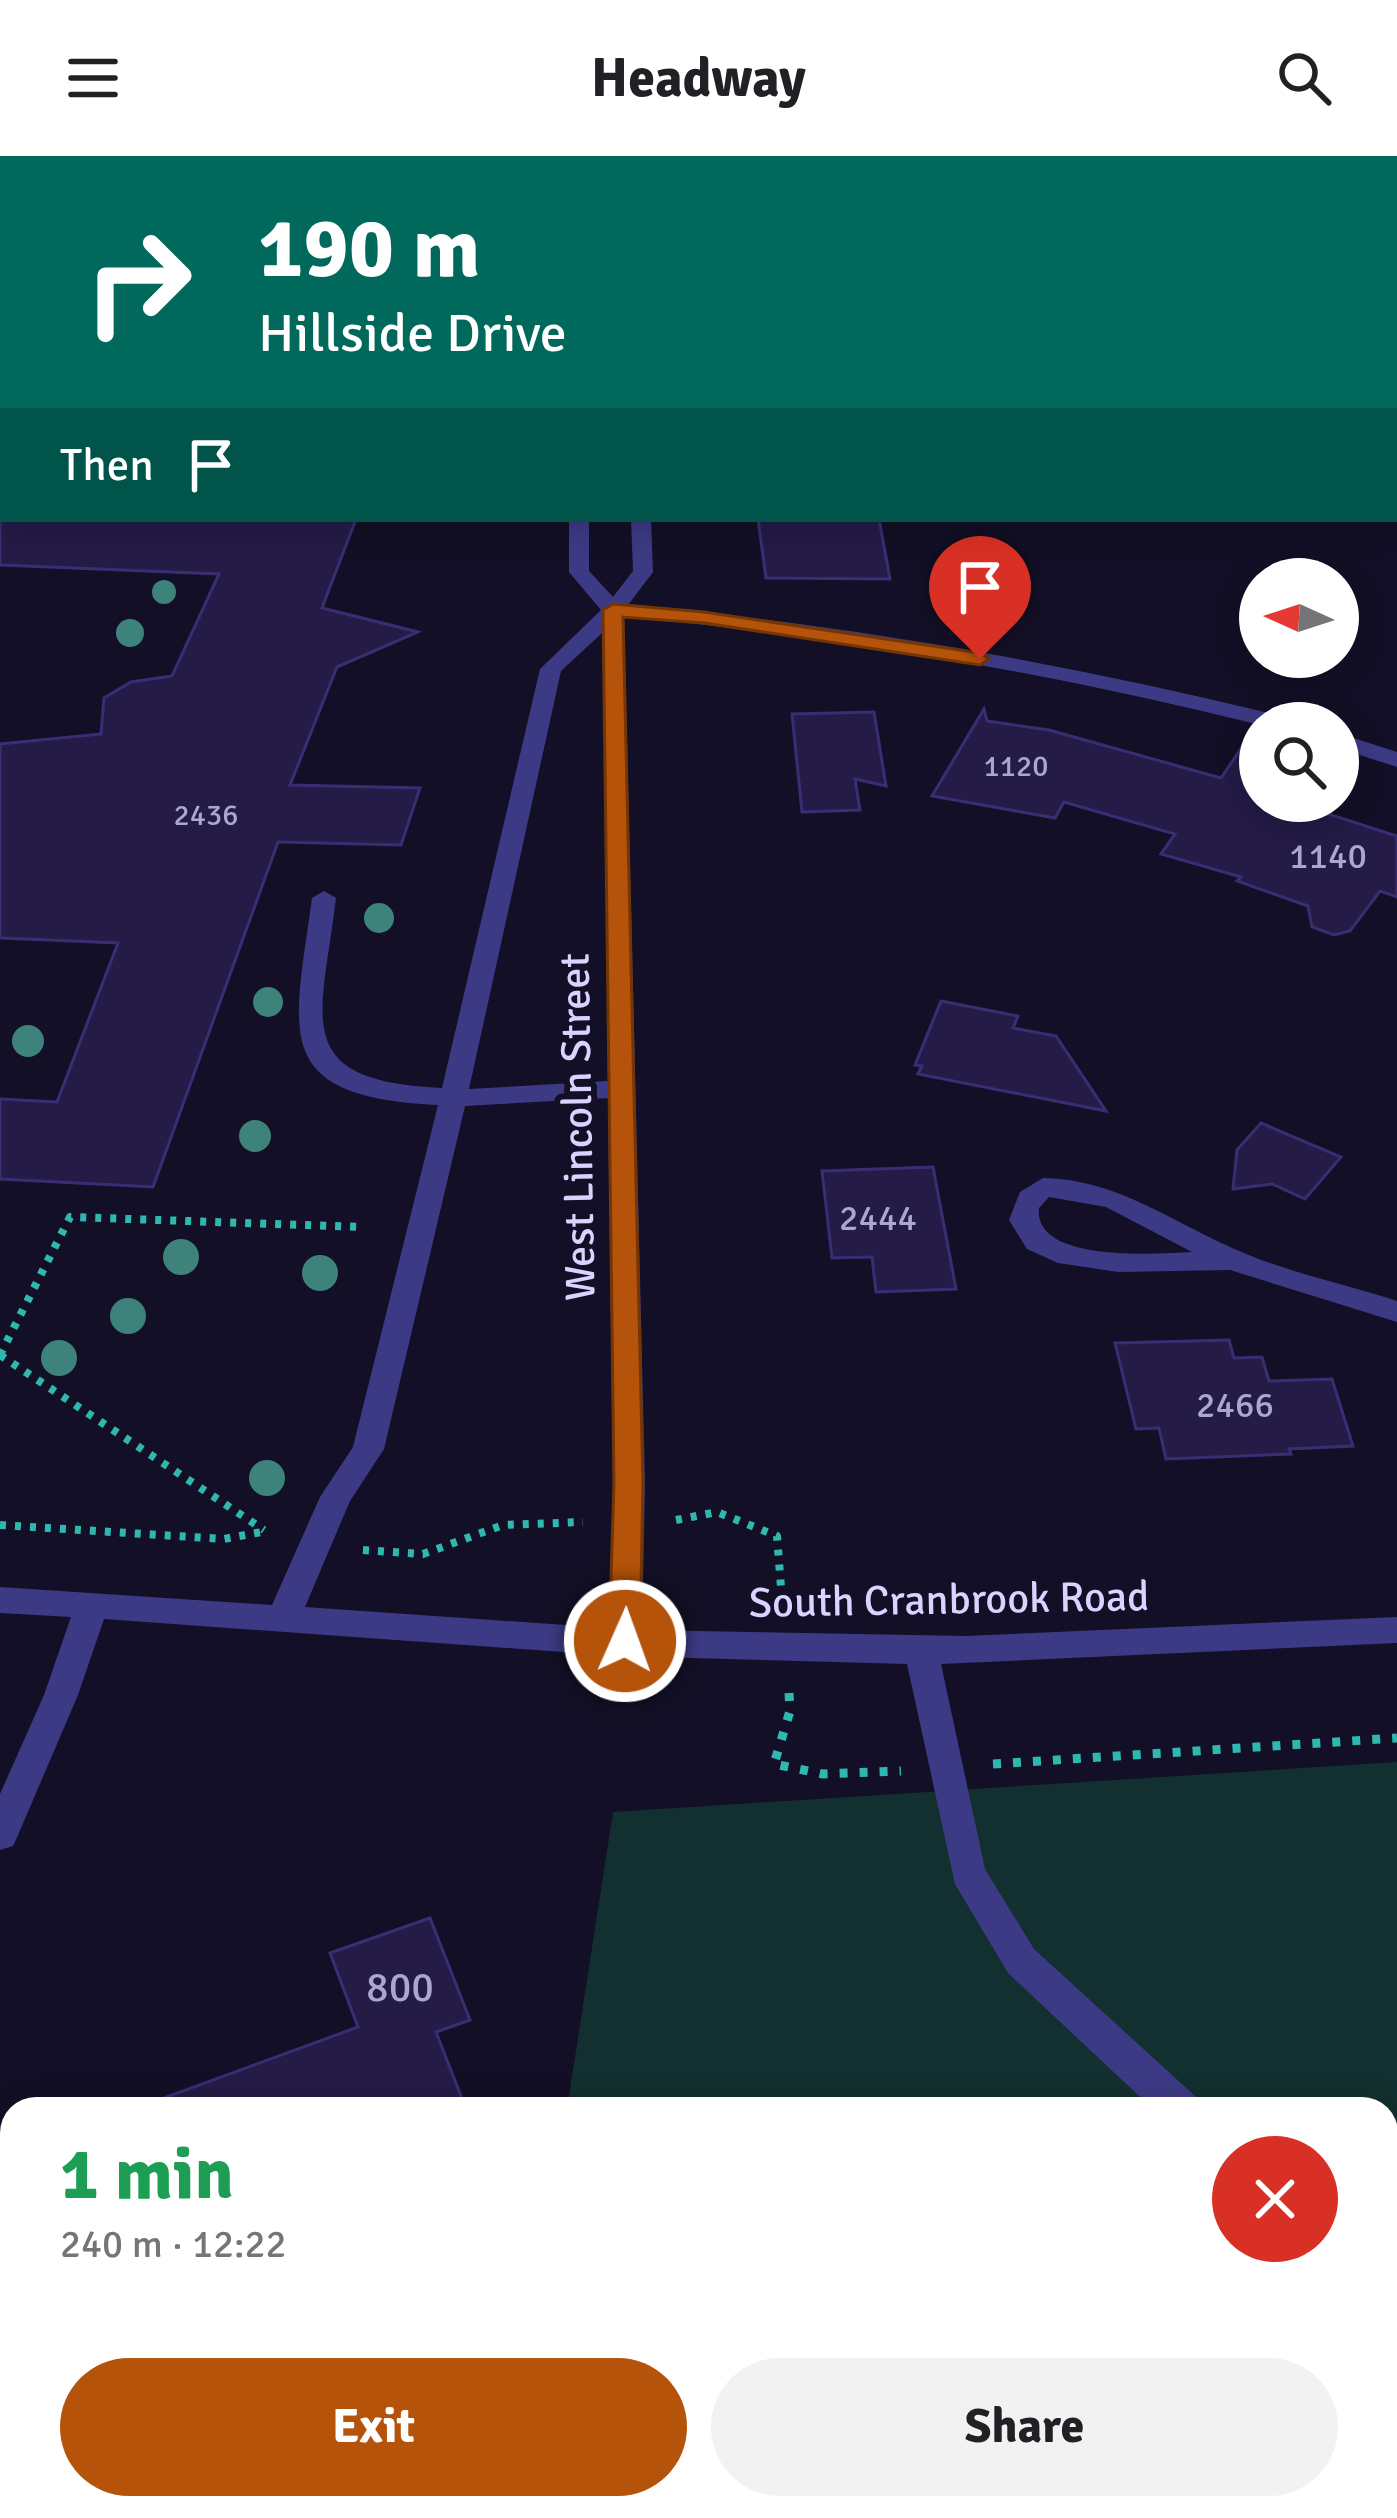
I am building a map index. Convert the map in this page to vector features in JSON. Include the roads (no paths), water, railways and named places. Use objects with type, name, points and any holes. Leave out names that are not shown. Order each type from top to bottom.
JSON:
[{"type":"street","points":[[579,522],[579,572],[613,610],[704,617],[956,655],[1239,713]]},
{"type":"street","points":[[282,1621],[335,1497],[368,1449],[401,1327],[550,669],[613,610],[644,572],[641,522]]},
{"type":"street","name":"West Lincoln Street","points":[[613,610],[629,1484],[625,1641]]},
{"type":"street","points":[[1359,747],[1397,760]]},
{"type":"street","points":[[324,898],[312,1015],[317,1057],[341,1082],[376,1093],[452,1096],[624,1088]]},
{"type":"street","points":[[1232,1260],[1150,1264],[1058,1252],[1035,1242],[1025,1228],[1023,1211],[1029,1197],[1043,1187],[1076,1189],[1127,1205],[1232,1260],[1397,1312]]},
{"type":"street","name":"South Cranbrook Road","points":[[0,1600],[625,1641],[921,1650],[1079,1648],[1397,1630]]},
{"type":"street","points":[[0,1834],[61,1695],[92,1605]]},
{"type":"street","points":[[921,1650],[968,1873],[1021,1961],[1168,2097]]}]
